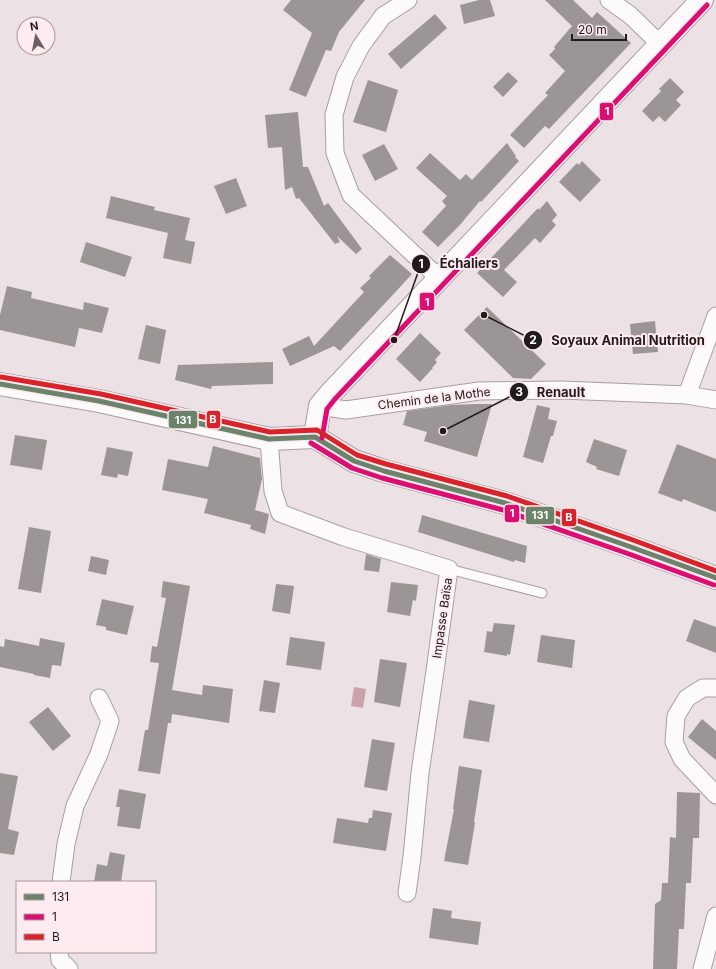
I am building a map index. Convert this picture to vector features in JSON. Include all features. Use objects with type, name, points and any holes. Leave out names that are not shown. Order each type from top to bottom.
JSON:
[{"type":"main road","points":[[315,438],[320,406],[330,394],[702,0]]},
{"type":"main road","points":[[0,384],[99,401],[269,439],[315,438],[354,461],[384,471],[505,503],[716,578]]},
{"type":"street","points":[[408,0],[383,16],[361,46],[345,77],[334,115],[335,153],[351,195],[440,279]]},
{"type":"street","points":[[609,0],[630,15],[660,44]]},
{"type":"street","points":[[687,394],[716,316]]},
{"type":"street","name":"Chemin de la Mothe","points":[[320,406],[346,410],[479,391],[561,390],[687,394],[716,400]]},
{"type":"street","name":"Impasse Baïsa","points":[[269,439],[273,491],[280,513],[344,537],[448,569],[420,773],[407,893]]},
{"type":"street","points":[[716,688],[703,688],[687,698],[676,716],[674,742],[682,760],[716,795]]},
{"type":"street","points":[[61,881],[66,844],[75,806],[99,754],[110,721],[98,698]]},
{"type":"street","points":[[702,969],[716,916]]},
{"type":"street","points":[[59,953],[60,960],[68,969]]},
{"type":"lane","points":[[448,569],[542,593]]},
{"type":"shaded area","points":[[354,687],[366,689],[363,708],[351,706]]},
{"type":"building","points":[[291,0],[365,0],[339,32],[331,51],[326,50],[306,97],[289,90],[312,33],[283,10]]},
{"type":"building","points":[[479,0],[490,0],[495,16],[464,24],[460,5]]},
{"type":"building","points":[[545,0],[573,0],[592,18],[597,12],[631,43],[549,129],[545,126],[524,148],[510,135],[548,95],[545,93],[565,71],[549,55],[572,26]]},
{"type":"building","points":[[435,14],[447,28],[401,69],[388,54]]},
{"type":"building","points":[[508,72],[518,81],[503,97],[493,87]]},
{"type":"building","points":[[670,78],[684,92],[676,100],[681,105],[665,122],[659,116],[653,122],[642,111],[661,91],[659,89]]},
{"type":"building","points":[[368,80],[398,90],[386,132],[353,122]]},
{"type":"building","points":[[298,112],[303,167],[308,167],[324,206],[328,203],[362,249],[356,254],[337,236],[340,242],[335,244],[299,198],[296,199],[292,187],[285,190],[282,147],[268,148],[265,115]]},
{"type":"building","points":[[507,143],[519,161],[438,247],[422,232],[446,206],[442,201],[447,196],[416,168],[430,153],[460,180],[466,174],[472,180]]},
{"type":"building","points":[[384,144],[398,169],[375,181],[362,155]]},
{"type":"building","points":[[582,161],[601,180],[580,202],[559,182],[577,163],[579,165]]},
{"type":"building","points":[[236,178],[247,206],[226,214],[214,186]]},
{"type":"building","points":[[111,196],[155,207],[154,210],[190,218],[185,240],[195,242],[191,264],[163,258],[168,233],[106,218]]},
{"type":"building","points":[[547,201],[557,215],[552,221],[556,225],[540,243],[535,238],[504,270],[517,282],[503,297],[477,273],[538,208],[539,210]]},
{"type":"building","points":[[86,242],[132,257],[125,277],[80,262]]},
{"type":"building","points":[[390,255],[412,274],[340,351],[334,346],[290,366],[282,349],[309,336],[314,346],[364,292],[360,288],[371,278],[369,276]]},
{"type":"building","points":[[7,286],[32,292],[31,298],[83,310],[84,302],[109,308],[102,333],[79,328],[75,347],[0,330],[0,315]]},
{"type":"building","points":[[487,307],[546,364],[531,379],[513,378],[464,330]]},
{"type":"building","points":[[655,321],[658,352],[633,354],[630,324]]},
{"type":"building","points":[[146,325],[166,330],[160,364],[138,359]]},
{"type":"building","points":[[420,333],[441,353],[435,360],[437,362],[433,368],[420,382],[396,359]]},
{"type":"building","points":[[273,362],[273,384],[212,386],[211,389],[175,380],[178,365]]},
{"type":"building","points":[[492,404],[477,457],[424,441],[427,432],[403,425],[407,411],[451,405]]},
{"type":"building","points":[[537,405],[550,408],[548,419],[557,421],[543,463],[523,457]]},
{"type":"building","points":[[15,435],[47,440],[42,470],[10,465]]},
{"type":"building","points":[[594,439],[627,450],[619,476],[596,469],[597,467],[586,462]]},
{"type":"building","points":[[677,444],[716,459],[716,512],[683,499],[682,502],[658,493]]},
{"type":"building","points":[[213,446],[260,458],[262,479],[255,510],[269,514],[265,534],[250,529],[251,525],[204,513],[208,499],[162,490],[168,459],[208,467]]},
{"type":"building","points":[[107,447],[133,452],[128,476],[118,474],[117,478],[101,475]]},
{"type":"building","points":[[422,515],[527,546],[525,563],[515,560],[514,562],[418,532]]},
{"type":"building","points":[[29,527],[51,531],[41,593],[18,589]]},
{"type":"building","points":[[366,554],[381,559],[379,572],[364,570]]},
{"type":"building","points":[[91,556],[109,560],[106,575],[88,571]]},
{"type":"building","points":[[163,581],[190,586],[172,690],[202,695],[203,685],[233,689],[229,723],[172,714],[171,723],[168,723],[160,774],[138,771],[145,730],[148,730],[159,663],[150,662],[152,646],[157,647],[166,598],[161,597]]},
{"type":"building","points":[[391,582],[418,585],[416,601],[413,600],[410,616],[387,612]]},
{"type":"building","points":[[276,584],[294,586],[290,614],[272,611]]},
{"type":"building","points":[[102,599],[134,606],[127,635],[106,630],[106,627],[96,625]]},
{"type":"building","points":[[694,619],[716,627],[716,653],[686,641]]},
{"type":"building","points":[[494,623],[515,625],[510,655],[507,654],[507,656],[484,652],[487,631],[492,632]]},
{"type":"building","points":[[541,635],[575,640],[572,668],[537,662]]},
{"type":"building","points":[[290,637],[325,642],[321,670],[286,665]]},
{"type":"building","points":[[40,638],[65,643],[61,666],[52,665],[50,678],[0,667],[0,646],[4,647],[5,639],[39,646]]},
{"type":"building","points":[[380,659],[407,663],[400,707],[374,702]]},
{"type":"building","points":[[264,680],[280,683],[275,713],[259,711]]},
{"type":"building","points":[[469,700],[495,705],[489,742],[463,738]]},
{"type":"building","points":[[48,707],[71,736],[53,751],[29,722]]},
{"type":"building","points":[[702,719],[716,731],[716,760],[688,737]]},
{"type":"building","points":[[372,739],[395,743],[387,791],[364,787]]},
{"type":"building","points":[[459,766],[482,770],[468,865],[444,861],[454,809]]},
{"type":"building","points":[[0,773],[18,776],[8,829],[19,832],[14,855],[0,853]]},
{"type":"building","points":[[119,789],[146,794],[140,829],[117,826],[120,807],[116,807]]},
{"type":"building","points":[[677,792],[700,793],[699,838],[693,838],[691,883],[686,883],[684,929],[679,929],[677,969],[653,969],[655,904],[661,900],[662,883],[668,883],[670,837],[676,838]]},
{"type":"building","points":[[373,810],[392,813],[386,851],[333,843],[337,818],[368,823],[369,818],[372,818]]},
{"type":"building","points":[[110,852],[125,855],[121,881],[94,881],[97,864],[107,866]]},
{"type":"building","points":[[433,908],[452,911],[451,918],[481,922],[478,945],[429,938]]},
{"type":"transit line","name":"1","points":[[322,438],[327,409],[335,399],[707,5]]},
{"type":"transit line","name":"B","points":[[1,377],[101,394],[270,432],[317,430],[357,455],[507,496],[716,571]]},
{"type":"transit line","name":"131","points":[[0,384],[99,401],[269,439],[315,437],[354,461],[384,471],[505,503],[716,578]]},
{"type":"transit line","name":"1","points":[[311,443],[352,468],[382,478],[503,510],[714,585]]},
{"type":"place","name":"Soyaux Animal Nutrition","points":[[484,315]]},
{"type":"place","name":"Échaliers","points":[[394,340]]},
{"type":"place","name":"Renault","points":[[443,431]]}]
